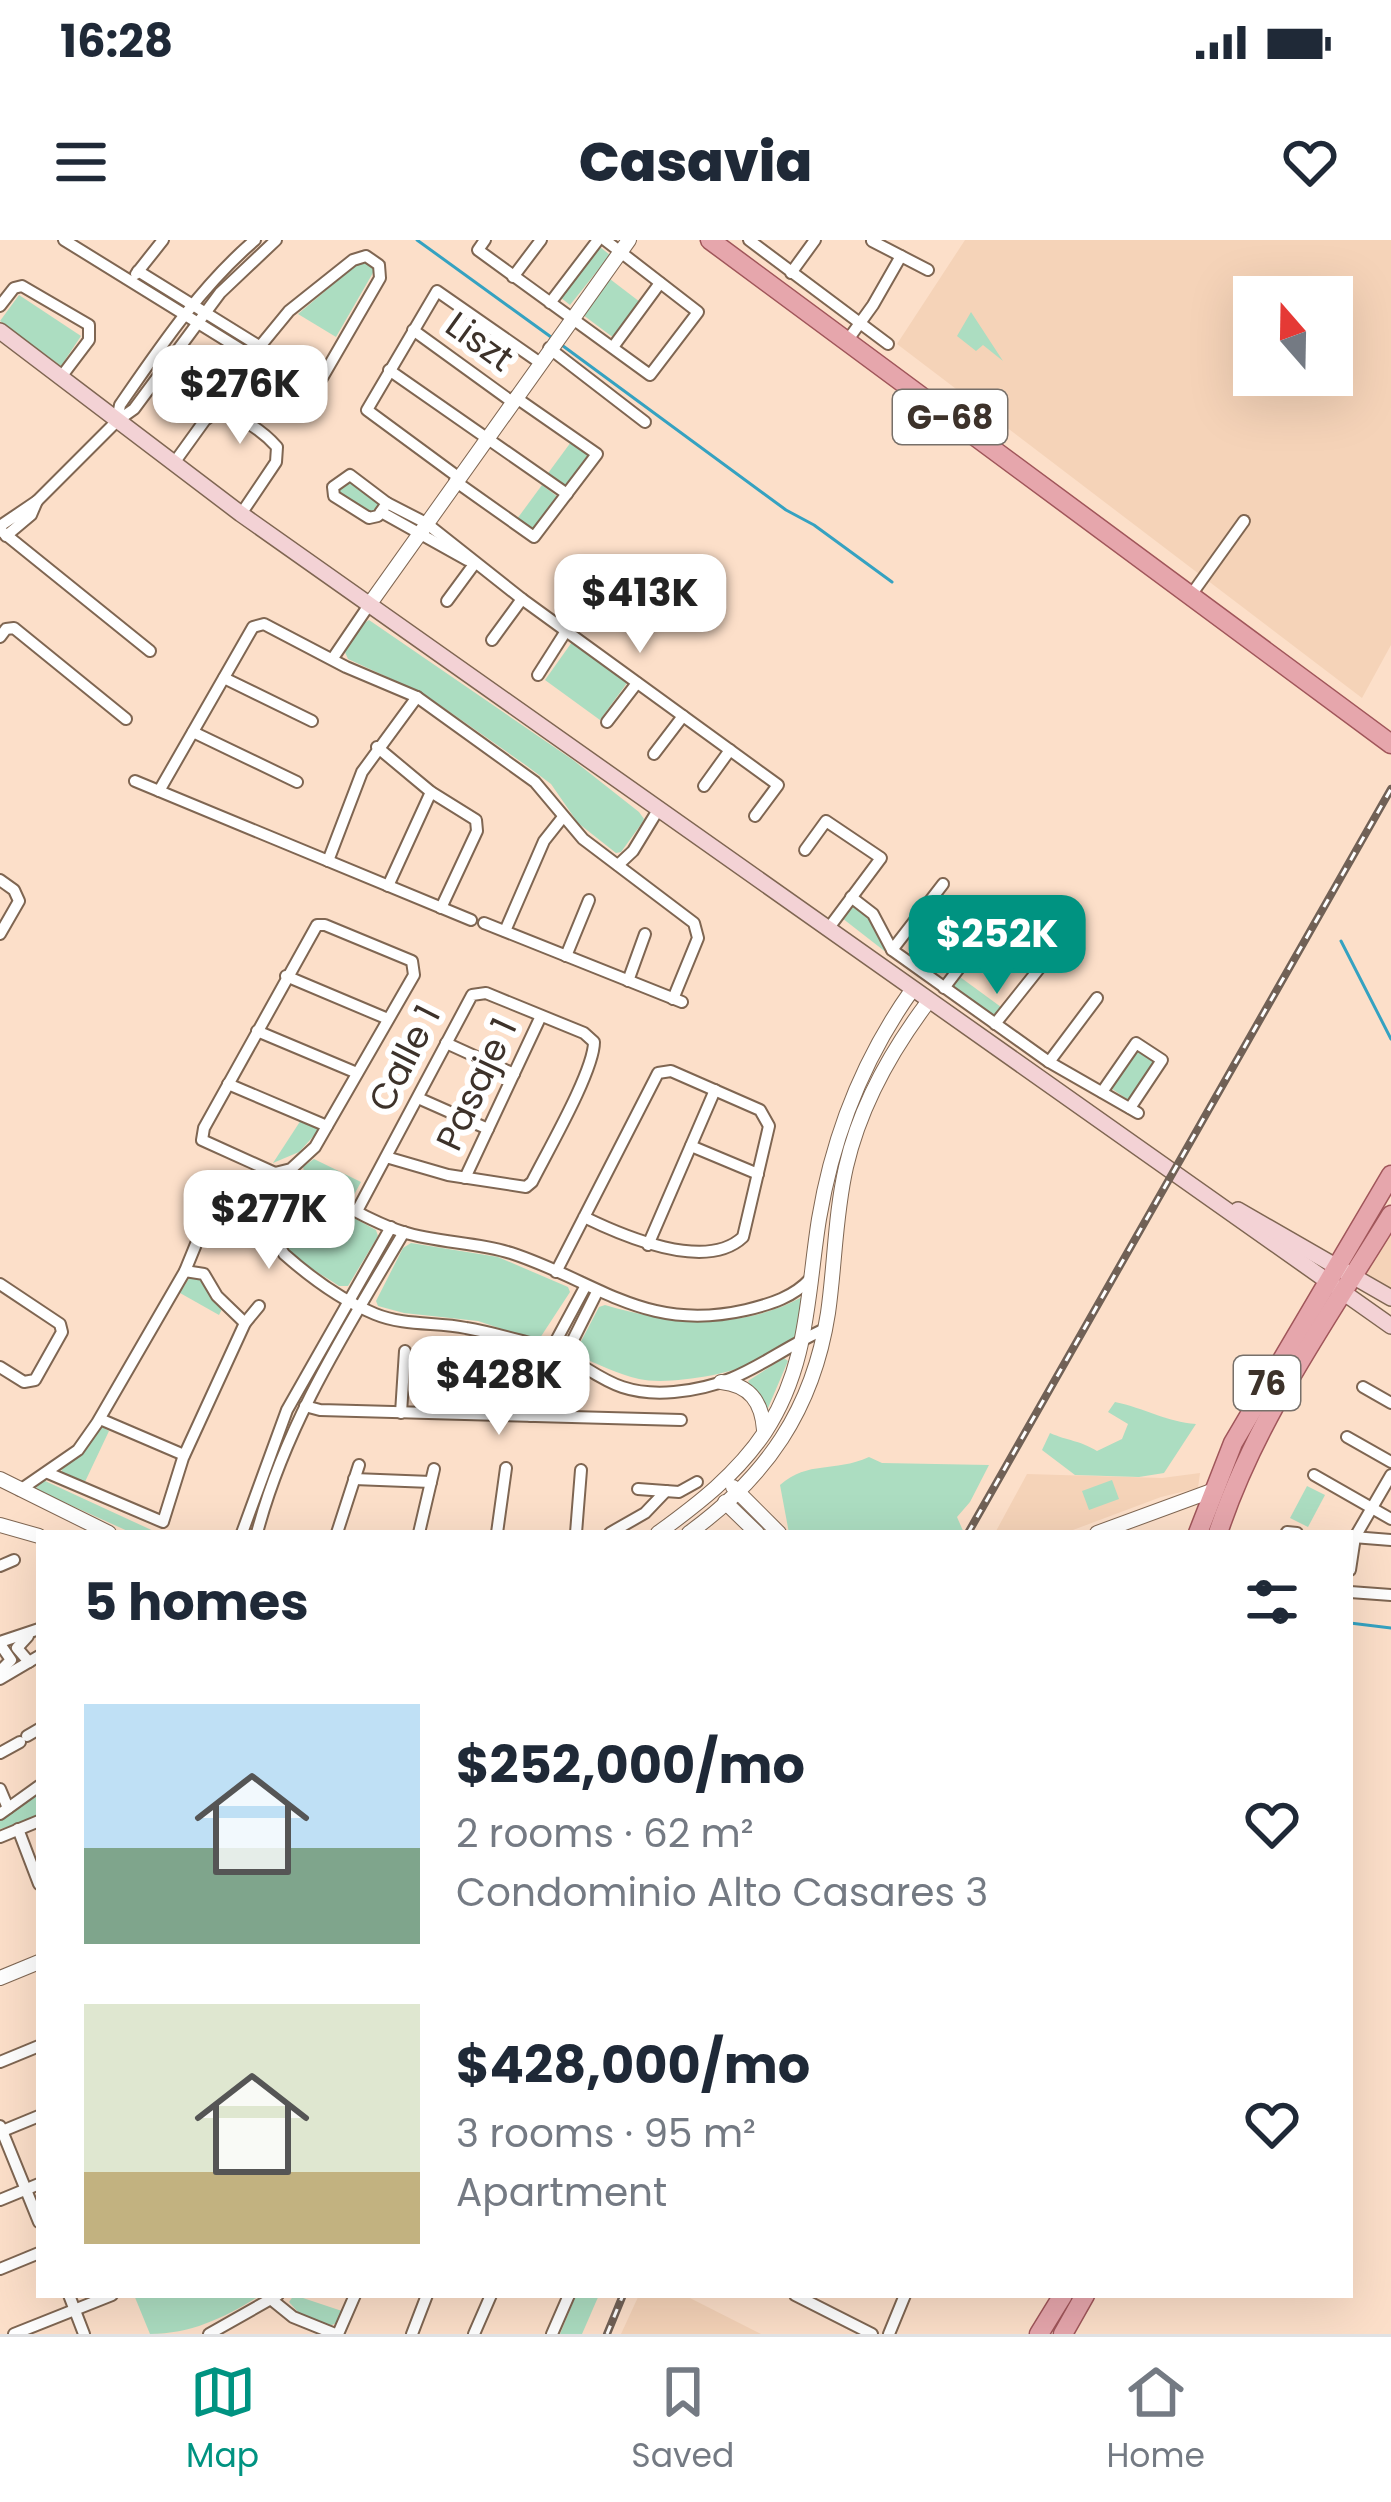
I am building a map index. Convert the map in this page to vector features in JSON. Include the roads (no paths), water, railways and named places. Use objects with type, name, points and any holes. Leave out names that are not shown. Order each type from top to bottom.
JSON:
[{"type":"main road","name":"G-68","points":[[710,240],[1391,744]]},
{"type":"main road","points":[[0,331],[241,514],[928,1002],[1340,1279],[1391,1326]]},
{"type":"main road","name":"76","points":[[1219,1530],[1256,1439],[1391,1175]]},
{"type":"main road","name":"76","points":[[1199,1530],[1233,1443],[1340,1279],[1391,1215]]},
{"type":"main road","points":[[1340,1279],[1391,1298]]},
{"type":"main road","points":[[1039,2334],[1061,2298]]},
{"type":"main road","points":[[1063,2334],[1083,2298]]},
{"type":"street","points":[[64,240],[135,276],[256,351],[300,386],[310,388],[322,378],[380,278],[374,259],[353,260],[289,311],[256,351]]},
{"type":"street","points":[[135,276],[163,240]]},
{"type":"street","points":[[150,651],[1,531],[134,409],[227,263],[255,240]]},
{"type":"street","points":[[195,314],[276,240]]},
{"type":"street","points":[[513,277],[541,240]]},
{"type":"street","points":[[482,245],[513,277],[650,375],[698,312],[660,283],[624,246],[602,240],[550,303]]},
{"type":"street","points":[[748,240],[888,344]]},
{"type":"street","points":[[791,272],[815,240]]},
{"type":"street","points":[[872,241],[928,270]]},
{"type":"street","points":[[333,658],[624,246]]},
{"type":"street","points":[[847,341],[901,256]]},
{"type":"street","points":[[613,347],[660,283]]},
{"type":"street","points":[[0,306],[14,288],[22,286],[89,325],[89,340],[61,377]]},
{"type":"street","points":[[389,370],[567,494],[534,537],[367,410],[389,370],[437,291],[539,362]]},
{"type":"street","name":"Liszt","points":[[413,330],[596,454],[567,494]]},
{"type":"street","points":[[548,348],[645,422]]},
{"type":"street","points":[[174,463],[216,412],[230,413],[266,436],[277,447],[276,462],[241,514]]},
{"type":"street","points":[[384,507],[369,518],[334,496],[333,487],[350,475],[384,507],[476,563],[778,785],[755,816]]},
{"type":"street","points":[[1190,595],[1244,521]]},
{"type":"street","points":[[447,602],[476,563]]},
{"type":"street","points":[[492,640],[522,599]]},
{"type":"street","points":[[135,781],[159,791],[328,861],[441,908],[677,1000],[698,938],[694,923],[583,839],[536,782],[417,697],[264,624],[253,627],[159,791]]},
{"type":"street","points":[[0,637],[14,628],[126,719]]},
{"type":"street","points":[[538,674],[566,632]]},
{"type":"street","points":[[224,678],[312,721]]},
{"type":"street","points":[[608,722],[637,682]]},
{"type":"street","points":[[328,861],[350,798],[377,747],[417,697]]},
{"type":"street","points":[[654,754],[682,716]]},
{"type":"street","points":[[193,732],[297,782]]},
{"type":"street","points":[[377,747],[431,792],[476,820],[477,831],[441,908]]},
{"type":"street","points":[[704,786],[730,750]]},
{"type":"street","points":[[388,886],[431,792]]},
{"type":"street","points":[[618,865],[633,851],[658,810]]},
{"type":"street","points":[[505,931],[544,841],[563,817]]},
{"type":"street","points":[[805,850],[826,821],[881,858],[828,928]]},
{"type":"street","points":[[0,880],[14,890],[19,901],[0,934]]},
{"type":"street","points":[[892,950],[943,884]]},
{"type":"street","points":[[851,897],[873,914],[892,950],[1049,1062],[1102,1093],[1134,1111],[1162,1060],[1136,1043],[1102,1093]]},
{"type":"street","points":[[566,956],[589,900]]},
{"type":"street","points":[[944,988],[994,921]]},
{"type":"street","points":[[325,925],[412,962],[414,975],[315,1147],[294,1167],[275,1173],[202,1139],[286,976],[317,926],[325,925]]},
{"type":"street","points":[[628,981],[645,934]]},
{"type":"street","points":[[995,1024],[1042,965]]},
{"type":"street","points":[[286,976],[388,1019]]},
{"type":"street","points":[[663,1530],[725,1480],[765,1432],[787,1391],[805,1338],[829,1169],[874,1050],[912,990]]},
{"type":"street","name":"Calle 1","points":[[357,1211],[469,997],[475,993],[590,1036],[595,1050],[529,1185],[520,1188],[466,1178],[386,1157]]},
{"type":"street","points":[[1049,1062],[1096,998]]},
{"type":"street","points":[[692,1530],[728,1505],[762,1469],[813,1375],[825,1329],[845,1173],[868,1102],[896,1048],[928,1002]]},
{"type":"street","name":"Pasaje 1","points":[[466,1178],[541,1016]]},
{"type":"street","points":[[257,1030],[357,1072]]},
{"type":"street","points":[[446,1043],[514,1074]]},
{"type":"street","points":[[556,1272],[584,1217],[658,1073],[671,1071],[767,1116],[769,1126],[738,1243],[699,1250],[648,1245],[584,1217]]},
{"type":"street","points":[[227,1084],[327,1126]]},
{"type":"street","points":[[648,1245],[715,1090]]},
{"type":"street","points":[[853,1096],[868,1102]]},
{"type":"street","points":[[418,1098],[488,1129]]},
{"type":"street","points":[[691,1147],[758,1174]]},
{"type":"street","points":[[294,1167],[302,1192]]},
{"type":"street","points":[[829,1169],[845,1173]]},
{"type":"street","points":[[813,1275],[797,1291],[778,1300],[719,1315],[650,1311],[493,1248],[397,1230],[320,1192],[288,1198],[277,1213],[274,1230],[288,1258],[354,1304],[397,1322],[466,1328],[551,1351],[601,1380],[632,1390],[676,1392],[721,1382],[770,1362],[825,1329]]},
{"type":"street","points":[[19,1491],[78,1450],[100,1419],[185,1271],[203,1227]]},
{"type":"street","points":[[258,1530],[305,1406],[354,1304],[397,1230]]},
{"type":"street","points":[[185,1271],[204,1274],[217,1296],[245,1323]]},
{"type":"street","points":[[0,1284],[61,1324],[62,1332],[35,1380],[24,1382],[0,1367]]},
{"type":"street","points":[[551,1351],[591,1290]]},
{"type":"street","points":[[564,1358],[591,1290]]},
{"type":"street","points":[[243,1530],[270,1448],[305,1373],[354,1304]]},
{"type":"street","points":[[48,1473],[163,1522],[184,1455],[245,1323],[259,1306]]},
{"type":"street","points":[[401,1412],[405,1351]]},
{"type":"street","points":[[466,1414],[467,1360]]},
{"type":"street","points":[[531,1416],[532,1378]]},
{"type":"street","points":[[721,1382],[752,1395],[765,1432]]},
{"type":"street","points":[[1363,1388],[1391,1403]]},
{"type":"street","points":[[305,1406],[681,1420]]},
{"type":"street","points":[[100,1419],[184,1455]]},
{"type":"street","points":[[1347,1437],[1391,1462]]},
{"type":"street","points":[[270,1448],[283,1454]]},
{"type":"street","points":[[338,1530],[359,1465]]},
{"type":"street","points":[[496,1530],[506,1468]]},
{"type":"street","points":[[576,1530],[581,1470]]},
{"type":"street","points":[[354,1479],[433,1475],[420,1530]]},
{"type":"street","points":[[1314,1475],[1391,1519]]},
{"type":"street","points":[[1353,1536],[1391,1475]]},
{"type":"street","points":[[0,1479],[102,1530]]},
{"type":"street","points":[[725,1480],[775,1530]]},
{"type":"street","points":[[638,1490],[679,1492],[697,1483]]},
{"type":"street","points":[[1105,1530],[1214,1490]]},
{"type":"street","points":[[616,1530],[645,1514],[666,1491]]},
{"type":"street","points":[[711,1492],[754,1530]]},
{"type":"street","points":[[0,1525],[36,1535]]},
{"type":"street","points":[[1353,1537],[1391,1540]]},
{"type":"street","points":[[0,1566],[14,1560]]},
{"type":"street","points":[[1353,1592],[1391,1595]]},
{"type":"street","points":[[0,1675],[11,1660],[0,1643],[34,1631]]},
{"type":"street","points":[[34,1631],[17,1648],[34,1659]]},
{"type":"street","points":[[0,1675],[34,1659]]},
{"type":"street","points":[[0,1753],[36,1731]]},
{"type":"street","points":[[0,1789],[4,1811],[36,1788]]},
{"type":"street","points":[[0,1837],[36,1822]]},
{"type":"street","points":[[18,1829],[36,1876]]},
{"type":"street","points":[[0,1978],[36,1963]]},
{"type":"street","points":[[0,2062],[36,2047]]},
{"type":"street","points":[[36,2117],[1,2130],[36,2214]]},
{"type":"street","points":[[0,2200],[36,2185]]},
{"type":"street","points":[[0,2269],[36,2254]]},
{"type":"street","points":[[70,2298],[84,2334]]},
{"type":"street","points":[[14,2334],[104,2298]]},
{"type":"street","points":[[209,2334],[241,2325],[275,2298],[292,2317],[336,2334],[354,2298]]},
{"type":"street","points":[[412,2334],[426,2298]]},
{"type":"street","points":[[474,2334],[490,2298]]},
{"type":"street","points":[[552,2334],[567,2298]]},
{"type":"street","points":[[801,2298],[872,2334]]},
{"type":"street","points":[[889,2334],[904,2298]]},
{"type":"waterway","points":[[417,240],[551,337]]},
{"type":"waterway","points":[[559,343],[892,582]]},
{"type":"waterway","points":[[1341,941],[1391,1039]]},
{"type":"waterway","points":[[1353,1623],[1391,1628]]},
{"type":"railway","points":[[970,1530],[1391,789]]},
{"type":"railway","points":[[607,2334],[622,2298]]}]
